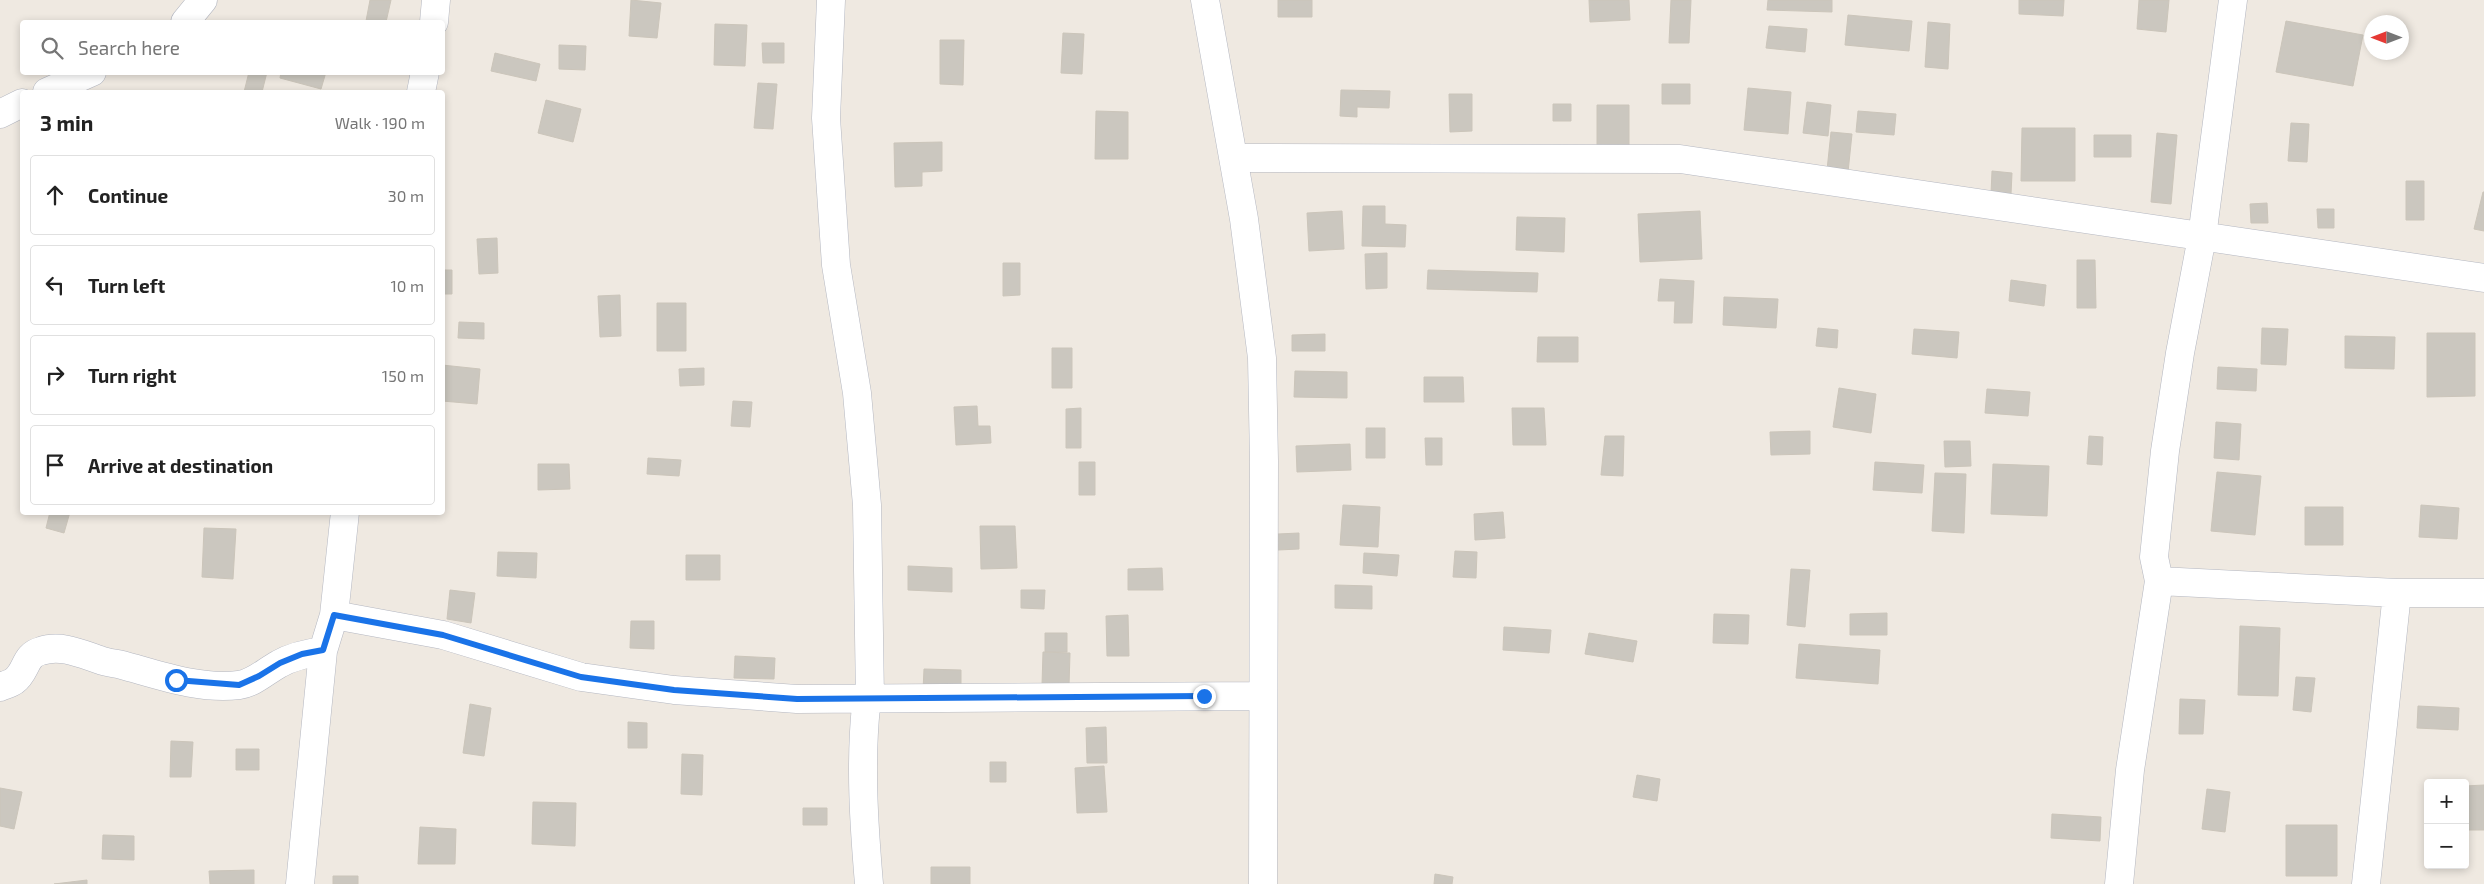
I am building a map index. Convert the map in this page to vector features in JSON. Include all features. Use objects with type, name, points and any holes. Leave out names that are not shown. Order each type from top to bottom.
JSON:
[{"type":"street","points":[[187,20],[203,0]]},
{"type":"street","points":[[434,20],[436,0]]},
{"type":"street","points":[[831,0],[826,118],[836,264],[857,393],[866,505],[870,699],[866,706],[863,753],[863,809],[869,884]]},
{"type":"street","points":[[1205,0],[1235,158],[1262,358],[1264,461],[1263,884]]},
{"type":"street","points":[[2119,884],[2130,770],[2159,582],[2154,557],[2165,451],[2180,353],[2202,237],[2234,0]]},
{"type":"street","points":[[52,90],[85,75]]},
{"type":"street","points":[[421,90],[424,75]]},
{"type":"street","points":[[0,114],[20,104]]},
{"type":"street","points":[[1235,158],[1680,159],[2484,278]]},
{"type":"street","points":[[300,884],[323,650],[334,615],[345,515]]},
{"type":"street","points":[[2159,582],[2397,593],[2484,593]]},
{"type":"street","points":[[2366,884],[2397,593]]},
{"type":"street","points":[[334,615],[443,635],[581,677],[674,690],[797,699],[1264,696]]},
{"type":"street","points":[[0,686],[14,682],[23,672],[28,658],[41,650],[62,649],[84,653],[101,661],[163,678],[203,684],[239,685],[259,676],[280,663],[302,654],[323,650]]},
{"type":"building","points":[[370,0],[391,0],[386,20],[366,20]]},
{"type":"building","points":[[631,0],[661,3],[657,38],[629,36]]},
{"type":"building","points":[[1278,0],[1312,0],[1312,17],[1278,17]]},
{"type":"building","points":[[1589,0],[1629,0],[1630,20],[1590,22]]},
{"type":"building","points":[[1671,0],[1691,0],[1689,43],[1669,43]]},
{"type":"building","points":[[1768,0],[1832,0],[1832,12],[1767,10]]},
{"type":"building","points":[[2019,0],[2064,0],[2063,16],[2019,14]]},
{"type":"building","points":[[2139,0],[2169,0],[2166,32],[2137,29]]},
{"type":"building","points":[[1848,15],[1912,21],[1909,51],[1845,45]]},
{"type":"building","points":[[2286,21],[2363,35],[2353,86],[2276,72]]},
{"type":"building","points":[[1928,22],[1950,24],[1948,69],[1925,67]]},
{"type":"building","points":[[715,24],[747,25],[745,66],[714,65]]},
{"type":"building","points":[[1769,26],[1807,29],[1805,52],[1766,48]]},
{"type":"building","points":[[1063,33],[1084,34],[1082,74],[1061,73]]},
{"type":"building","points":[[940,40],[964,40],[963,85],[940,84]]},
{"type":"building","points":[[762,43],[784,43],[784,63],[763,63]]},
{"type":"building","points":[[559,45],[586,46],[585,70],[559,69]]},
{"type":"building","points":[[495,53],[540,64],[536,81],[491,71]]},
{"type":"building","points":[[248,75],[266,75],[262,90],[244,90]]},
{"type":"building","points":[[280,75],[325,75],[321,89],[280,78]]},
{"type":"building","points":[[758,83],[777,84],[773,129],[754,128]]},
{"type":"building","points":[[1662,84],[1690,84],[1690,104],[1662,104]]},
{"type":"building","points":[[1748,88],[1791,92],[1788,134],[1744,130]]},
{"type":"building","points":[[1341,90],[1390,91],[1389,108],[1357,107],[1357,117],[1340,116]]},
{"type":"building","points":[[1449,94],[1472,94],[1472,131],[1450,132]]},
{"type":"building","points":[[546,100],[581,109],[573,142],[538,133]]},
{"type":"building","points":[[1807,102],[1831,105],[1828,136],[1803,133]]},
{"type":"building","points":[[1553,104],[1571,104],[1571,121],[1553,121]]},
{"type":"building","points":[[1597,105],[1629,105],[1629,147],[1597,147]]},
{"type":"building","points":[[1096,111],[1128,112],[1128,159],[1095,159]]},
{"type":"building","points":[[1858,111],[1896,114],[1894,135],[1856,132]]},
{"type":"building","points":[[2291,123],[2309,124],[2307,162],[2288,161]]},
{"type":"building","points":[[2022,128],[2075,128],[2075,181],[2021,181]]},
{"type":"building","points":[[1831,132],[1852,134],[1848,172],[1827,170]]},
{"type":"building","points":[[2157,133],[2177,135],[2171,204],[2151,202]]},
{"type":"building","points":[[2094,135],[2131,135],[2131,157],[2094,157]]},
{"type":"building","points":[[942,142],[942,171],[922,172],[922,186],[895,187],[894,143]]},
{"type":"building","points":[[1992,171],[2012,173],[2011,194],[1991,194]]},
{"type":"building","points":[[2406,181],[2424,181],[2424,220],[2406,220]]},
{"type":"building","points":[[2484,192],[2484,231],[2474,229]]},
{"type":"building","points":[[2267,203],[2268,223],[2251,223],[2250,204]]},
{"type":"building","points":[[1363,206],[1385,206],[1385,224],[1406,225],[1405,247],[1362,246]]},
{"type":"building","points":[[2317,209],[2334,209],[2334,228],[2318,228]]},
{"type":"building","points":[[1342,211],[1344,249],[1309,251],[1307,213]]},
{"type":"building","points":[[1700,211],[1702,259],[1640,262],[1638,214]]},
{"type":"building","points":[[1517,217],[1565,218],[1564,252],[1516,250]]},
{"type":"building","points":[[497,238],[498,273],[479,274],[477,239]]},
{"type":"building","points":[[1387,253],[1387,288],[1366,289],[1365,254]]},
{"type":"building","points":[[2077,260],[2095,260],[2096,308],[2077,308]]},
{"type":"building","points":[[1003,263],[1020,263],[1020,295],[1003,296]]},
{"type":"building","points":[[445,270],[452,270],[452,294],[445,294]]},
{"type":"building","points":[[1428,270],[1538,273],[1537,292],[1427,289]]},
{"type":"building","points":[[1660,279],[1694,281],[1692,323],[1674,323],[1675,301],[1658,301]]},
{"type":"building","points":[[2011,280],[2046,285],[2044,306],[2009,301]]},
{"type":"building","points":[[620,295],[621,336],[600,337],[598,296]]},
{"type":"building","points":[[1724,297],[1778,299],[1776,328],[1723,325]]},
{"type":"building","points":[[657,303],[686,303],[686,351],[657,351]]},
{"type":"building","points":[[459,322],[484,323],[484,339],[458,338]]},
{"type":"building","points":[[1818,328],[1838,330],[1837,348],[1816,346]]},
{"type":"building","points":[[2262,328],[2288,329],[2286,365],[2261,364]]},
{"type":"building","points":[[1914,329],[1959,332],[1957,358],[1912,354]]},
{"type":"building","points":[[2427,333],[2475,333],[2475,396],[2427,397]]},
{"type":"building","points":[[1325,334],[1325,351],[1292,351],[1292,335]]},
{"type":"building","points":[[2345,336],[2395,337],[2394,369],[2345,368]]},
{"type":"building","points":[[1538,337],[1578,337],[1578,362],[1537,362]]},
{"type":"building","points":[[1052,348],[1072,348],[1072,388],[1052,388]]},
{"type":"building","points":[[445,365],[480,369],[477,404],[445,401]]},
{"type":"building","points":[[2218,367],[2257,369],[2256,391],[2217,389]]},
{"type":"building","points":[[704,368],[704,385],[680,386],[679,369]]},
{"type":"building","points":[[1295,371],[1347,372],[1347,398],[1294,397]]},
{"type":"building","points":[[1424,377],[1463,377],[1464,402],[1424,402]]},
{"type":"building","points":[[1839,388],[1876,394],[1871,433],[1833,427]]},
{"type":"building","points":[[1987,389],[2030,392],[2028,416],[1985,413]]},
{"type":"building","points":[[733,401],[752,402],[750,427],[731,426]]},
{"type":"building","points":[[977,406],[978,426],[990,426],[991,443],[956,445],[954,407]]},
{"type":"building","points":[[1081,408],[1081,448],[1066,448],[1066,409]]},
{"type":"building","points":[[1512,408],[1544,408],[1546,445],[1513,445]]},
{"type":"building","points":[[2216,422],[2241,424],[2239,460],[2214,458]]},
{"type":"building","points":[[1366,428],[1385,428],[1385,458],[1366,458]]},
{"type":"building","points":[[1810,431],[1810,454],[1771,455],[1770,432]]},
{"type":"building","points":[[1605,436],[1624,436],[1623,476],[1601,475]]},
{"type":"building","points":[[2089,436],[2103,437],[2102,465],[2087,464]]},
{"type":"building","points":[[1425,438],[1442,438],[1442,465],[1426,465]]},
{"type":"building","points":[[1944,441],[1970,441],[1971,466],[1945,467]]},
{"type":"building","points":[[1350,444],[1351,470],[1297,472],[1296,446]]},
{"type":"building","points":[[648,458],[681,460],[679,476],[647,474]]},
{"type":"building","points":[[1079,462],[1095,462],[1095,495],[1079,495]]},
{"type":"building","points":[[1875,462],[1924,465],[1922,493],[1873,490]]},
{"type":"building","points":[[538,464],[569,464],[570,489],[538,490]]},
{"type":"building","points":[[1993,464],[2049,466],[2047,516],[1991,514]]},
{"type":"building","points":[[2217,472],[2261,476],[2255,535],[2211,531]]},
{"type":"building","points":[[1935,473],[1966,474],[1964,533],[1932,531]]},
{"type":"building","points":[[1343,505],[1380,507],[1378,547],[1340,545]]},
{"type":"building","points":[[2421,505],[2459,508],[2457,539],[2419,537]]},
{"type":"building","points":[[2305,507],[2343,507],[2343,545],[2305,545]]},
{"type":"building","points":[[1503,512],[1505,538],[1475,540],[1474,514]]},
{"type":"building","points":[[49,515],[69,515],[64,533],[46,528]]},
{"type":"building","points":[[980,526],[1015,526],[1017,568],[981,569]]},
{"type":"building","points":[[204,528],[236,529],[233,579],[202,577]]},
{"type":"building","points":[[1299,533],[1299,549],[1278,550],[1278,534]]},
{"type":"building","points":[[1455,551],[1477,552],[1476,578],[1453,577]]},
{"type":"building","points":[[498,552],[537,553],[536,578],[497,576]]},
{"type":"building","points":[[1364,553],[1399,555],[1397,576],[1363,573]]},
{"type":"building","points":[[686,555],[720,555],[720,580],[686,580]]},
{"type":"building","points":[[908,566],[952,568],[952,592],[908,590]]},
{"type":"building","points":[[1162,568],[1163,590],[1128,590],[1128,569]]},
{"type":"building","points":[[1791,569],[1810,570],[1805,627],[1787,625]]},
{"type":"building","points":[[1335,585],[1372,586],[1372,609],[1335,608]]},
{"type":"building","points":[[450,590],[475,593],[471,623],[447,619]]},
{"type":"building","points":[[1021,590],[1045,590],[1044,609],[1021,608]]},
{"type":"building","points":[[1887,613],[1887,635],[1850,635],[1850,614]]},
{"type":"building","points":[[1714,614],[1749,615],[1748,644],[1713,643]]},
{"type":"building","points":[[1128,615],[1129,656],[1107,656],[1106,616]]},
{"type":"building","points":[[631,621],[654,621],[654,649],[630,648]]},
{"type":"building","points":[[2240,626],[2280,628],[2278,696],[2238,695]]},
{"type":"building","points":[[1504,627],[1551,630],[1549,653],[1503,650]]},
{"type":"building","points":[[1045,633],[1067,633],[1067,652],[1045,652]]},
{"type":"building","points":[[1589,633],[1637,641],[1633,662],[1585,654]]},
{"type":"building","points":[[1799,644],[1880,650],[1878,684],[1796,678]]},
{"type":"building","points":[[1043,652],[1070,653],[1069,686],[1042,685]]},
{"type":"building","points":[[735,656],[775,658],[774,679],[734,678]]},
{"type":"building","points":[[924,669],[961,670],[961,692],[923,691]]},
{"type":"building","points":[[2296,677],[2315,678],[2311,712],[2293,710]]},
{"type":"building","points":[[2180,699],[2205,700],[2203,734],[2179,734]]},
{"type":"building","points":[[470,704],[491,708],[484,756],[463,753]]},
{"type":"building","points":[[2418,706],[2459,708],[2458,730],[2417,728]]},
{"type":"building","points":[[628,722],[647,723],[647,748],[628,748]]},
{"type":"building","points":[[1106,727],[1107,763],[1087,763],[1086,728]]},
{"type":"building","points":[[171,741],[193,742],[191,777],[170,777]]},
{"type":"building","points":[[236,749],[259,749],[259,770],[236,770]]},
{"type":"building","points":[[682,754],[703,755],[702,795],[681,794]]},
{"type":"building","points":[[990,762],[1006,762],[1006,782],[990,782]]},
{"type":"building","points":[[1104,766],[1107,812],[1077,813],[1075,768]]},
{"type":"building","points":[[1637,775],[1660,779],[1657,801],[1633,797]]},
{"type":"building","points":[[2484,785],[2484,830],[2469,830],[2469,786]]},
{"type":"building","points":[[0,788],[22,792],[14,829],[0,826]]},
{"type":"building","points":[[2207,789],[2230,792],[2225,832],[2202,829]]},
{"type":"building","points":[[533,802],[576,803],[575,846],[532,844]]},
{"type":"building","points":[[803,808],[827,808],[827,825],[803,825]]},
{"type":"building","points":[[2052,814],[2101,817],[2100,841],[2051,838]]},
{"type":"building","points":[[2286,825],[2337,825],[2337,876],[2286,876]]},
{"type":"building","points":[[420,827],[456,829],[455,864],[418,864]]},
{"type":"building","points":[[103,835],[134,836],[134,860],[102,859]]},
{"type":"building","points":[[931,867],[970,867],[970,884],[931,884]]},
{"type":"building","points":[[254,870],[254,884],[210,884],[209,871]]},
{"type":"building","points":[[1435,874],[1453,877],[1452,884],[1434,884]]},
{"type":"building","points":[[333,876],[358,876],[358,884],[333,884]]},
{"type":"building","points":[[87,880],[87,884],[54,884]]},
{"type":"route","points":[[176,680],[203,684],[239,685],[259,676],[280,663],[302,654],[323,650],[334,615],[443,635],[581,677],[674,690],[797,699],[1204,696]]}]
